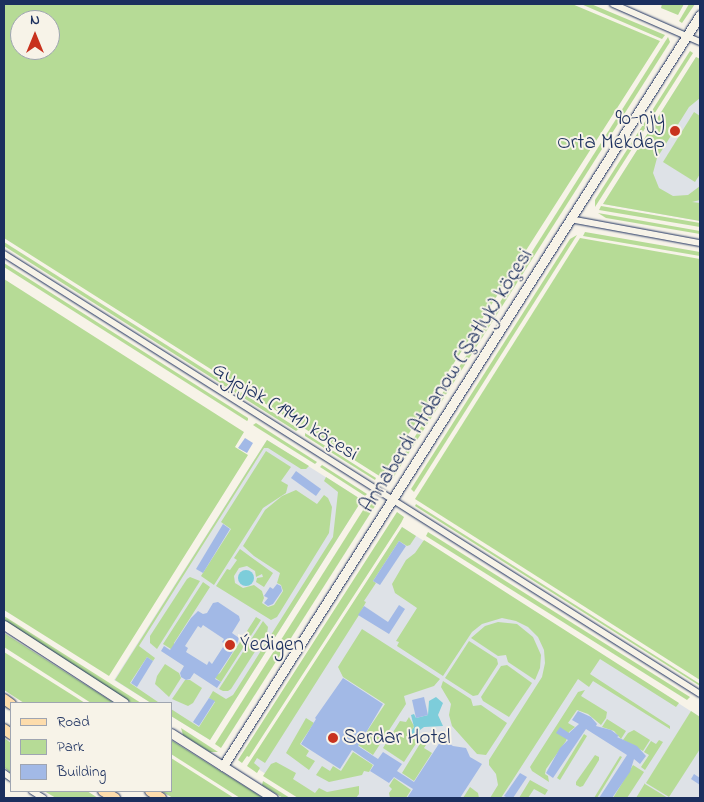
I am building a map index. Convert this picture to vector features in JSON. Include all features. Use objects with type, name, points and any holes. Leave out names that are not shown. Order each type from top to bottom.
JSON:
[{"type":"street","points":[[613,4],[700,42]]},
{"type":"street","name":"Annaberdi Atdanow (Şatlyk) köçesi","points":[[223,766],[700,15]]},
{"type":"street","points":[[570,219],[700,243]]},
{"type":"street","name":"Gypjak (1941) köçesi","points":[[4,254],[700,694]]},
{"type":"street","points":[[4,625],[122,702]]},
{"type":"street","points":[[172,734],[273,798]]},
{"type":"shaded area","name":"90-njy Orta Mekdep","points":[[696,57],[700,59],[700,221],[603,204]]},
{"type":"shaded area","points":[[267,440],[362,500],[210,740],[172,717],[172,702],[149,702],[114,680]]},
{"type":"shaded area","points":[[402,527],[700,717],[700,798],[304,798],[250,764]]},
{"type":"green space","points":[[4,4],[572,4],[660,41],[381,477],[4,238]]},
{"type":"green space","points":[[581,4],[591,4],[665,35],[662,39]]},
{"type":"green space","points":[[662,4],[684,4],[678,15],[661,8]]},
{"type":"green space","points":[[689,4],[695,4],[682,23],[679,21]]},
{"type":"green space","points":[[668,37],[670,42],[393,478],[390,476]]},
{"type":"green space","points":[[690,51],[693,53],[595,207],[595,200]]},
{"type":"green space","name":"90-njy Orta Mekdep","points":[[696,57],[700,59],[700,98],[689,107],[657,158],[653,173],[659,188],[673,196],[688,195],[700,186],[700,200],[692,202],[700,203],[700,221],[603,204]]},
{"type":"green space","points":[[694,112],[700,116],[700,174],[695,182],[663,162]]},
{"type":"green space","points":[[601,206],[700,223],[700,227],[599,210]]},
{"type":"green space","points":[[598,213],[700,231],[700,234],[606,218]]},
{"type":"green space","points":[[585,232],[700,252],[700,256],[583,236]]},
{"type":"green space","points":[[577,235],[414,492],[411,489],[570,239]]},
{"type":"green space","points":[[580,238],[700,259],[700,680],[415,499]]},
{"type":"green space","points":[[4,242],[299,429],[296,431],[4,246]]},
{"type":"green space","points":[[4,263],[248,418],[248,420],[4,267]]},
{"type":"green space","points":[[4,279],[244,432],[235,447],[248,455],[109,676],[4,610]]},
{"type":"green space","points":[[256,423],[317,462],[315,464],[253,425]]},
{"type":"green space","points":[[305,433],[376,478],[375,480],[305,436]]},
{"type":"green space","points":[[267,440],[309,466],[306,469],[301,469],[268,448],[264,448],[139,646],[155,658],[153,661],[147,657],[130,683],[158,702],[149,702],[115,680]]},
{"type":"green space","points":[[266,451],[291,467],[281,481],[288,485],[286,493],[263,508],[214,585],[201,576],[231,529],[221,522]]},
{"type":"green space","points":[[322,465],[367,494],[365,496],[320,467]]},
{"type":"green space","points":[[326,477],[362,500],[210,740],[172,717],[172,710],[199,727],[215,702],[209,698],[213,691],[226,699],[233,695],[333,537],[338,492],[324,481]]},
{"type":"green space","points":[[296,490],[317,504],[324,495],[328,498],[332,507],[329,533],[277,617],[271,620],[216,586],[227,569],[230,570],[237,560],[234,558],[240,549],[273,573],[264,587],[256,582],[257,578],[263,577],[262,574],[256,577],[255,571],[247,566],[239,568],[234,576],[235,583],[243,588],[254,585],[262,591],[264,598],[262,603],[268,607],[274,605],[283,591],[281,585],[277,583],[280,573],[254,556],[243,546],[265,510],[282,496]]},
{"type":"green space","points":[[372,496],[375,500],[375,506],[221,748],[215,744]]},
{"type":"green space","points":[[416,504],[700,684],[700,686],[415,506]]},
{"type":"green space","points":[[397,512],[404,517],[401,523],[249,757],[247,756],[242,763],[238,760]]},
{"type":"green space","points":[[402,527],[416,536],[410,545],[407,546],[399,541],[373,581],[376,583],[364,601],[366,602],[359,615],[265,763],[257,758],[254,763],[260,768],[257,773],[247,766]]},
{"type":"green space","points":[[428,532],[690,697],[687,700],[426,536]]},
{"type":"green space","points":[[424,540],[679,703],[676,707],[600,659],[590,674],[670,726],[670,729],[593,681],[589,687],[578,679],[501,798],[490,798],[498,785],[496,774],[489,765],[489,760],[542,677],[545,663],[544,650],[538,637],[528,627],[516,621],[502,618],[482,624],[472,632],[443,676],[397,646],[399,642],[396,641],[417,608],[395,593],[392,584],[406,560],[415,553]]},
{"type":"green space","points":[[190,577],[200,581],[157,649],[150,643],[150,636]]},
{"type":"green space","points":[[203,582],[210,587],[174,643],[174,651],[163,644]]},
{"type":"green space","points":[[4,616],[139,702],[130,702],[4,621]]},
{"type":"green space","points":[[256,617],[261,620],[221,682],[214,677],[220,673]]},
{"type":"green space","points":[[263,621],[268,627],[267,633],[231,689],[223,691],[219,689]]},
{"type":"green space","points":[[498,622],[517,624],[533,637],[541,655],[540,668],[535,680],[508,662],[506,655],[498,656],[471,638],[485,626]]},
{"type":"green space","points":[[362,629],[440,679],[434,686],[404,696],[406,704],[373,755],[358,745],[385,704],[343,677],[338,667]]},
{"type":"green space","points":[[4,633],[112,702],[89,702],[4,647]]},
{"type":"green space","points":[[469,641],[497,659],[498,664],[478,695],[473,696],[445,678]]},
{"type":"green space","points":[[4,652],[83,702],[22,702],[4,690]]},
{"type":"green space","points":[[165,664],[179,673],[181,678],[169,697],[155,684],[157,676]]},
{"type":"green space","points":[[507,665],[532,683],[509,717],[483,701],[481,697],[501,666]]},
{"type":"green space","points":[[185,680],[190,680],[202,688],[193,703],[188,706],[172,699]]},
{"type":"green space","points":[[443,681],[471,699],[473,706],[481,705],[507,723],[486,755],[477,754],[452,726],[449,715],[451,704],[441,687]]},
{"type":"green space","points":[[585,690],[581,696],[607,712],[606,718],[601,725],[588,714],[577,710],[568,723],[575,727],[569,732],[566,741],[546,769],[545,774],[548,776],[549,782],[532,771],[530,767],[578,692]]},
{"type":"green space","points":[[691,711],[700,717],[700,749],[669,797],[646,783]]},
{"type":"green space","points":[[409,717],[414,726],[410,736],[417,738],[421,736],[404,762],[383,748],[400,721],[406,722]]},
{"type":"green space","points":[[306,718],[314,723],[300,744],[309,751],[306,756],[315,761],[309,770],[286,753]]},
{"type":"green space","points":[[607,719],[626,731],[621,739],[614,731],[602,727]]},
{"type":"green space","points":[[181,728],[218,752],[210,752],[183,735]]},
{"type":"green space","points":[[634,730],[650,740],[643,751],[623,740],[628,733]]},
{"type":"green space","points":[[584,734],[587,736],[560,780],[557,778]]},
{"type":"green space","points":[[4,738],[10,742],[10,772],[4,767]]},
{"type":"green space","points":[[659,740],[663,742],[645,770],[641,767],[649,755],[644,752],[651,741],[656,744]]},
{"type":"green space","points":[[172,741],[263,798],[240,798],[172,755]]},
{"type":"green space","points":[[421,742],[426,745],[424,748],[432,753],[414,781],[402,773]]},
{"type":"green space","points":[[353,752],[373,765],[369,772],[364,771],[362,775],[329,782],[316,775],[322,766],[330,771],[333,766],[341,771]]},
{"type":"green space","points":[[595,755],[599,757],[599,760],[583,786],[576,785],[576,782]]},
{"type":"green space","points":[[620,756],[622,757],[597,798],[594,798]]},
{"type":"green space","points":[[172,759],[234,798],[173,798],[163,792],[172,792]]},
{"type":"green space","points":[[276,762],[296,773],[293,779],[315,793],[319,788],[327,792],[359,786],[359,794],[356,798],[298,798],[263,776],[271,764]]},
{"type":"green space","points":[[633,765],[644,772],[627,798],[613,798]]},
{"type":"green space","points":[[394,778],[411,790],[406,798],[390,798],[389,793],[392,789],[389,786]]},
{"type":"green space","points":[[530,780],[548,790],[545,795],[534,789],[528,798],[519,798]]},
{"type":"green space","points":[[263,781],[290,798],[283,798],[262,785]]},
{"type":"green space","points":[[645,784],[668,798],[636,798]]},
{"type":"green space","points":[[470,787],[478,793],[479,798],[463,798]]},
{"type":"green space","points":[[46,792],[89,792],[98,798],[56,798]]},
{"type":"water","points":[[246,570],[252,572],[254,578],[252,584],[246,586],[240,584],[238,578],[240,572]]},
{"type":"water","points":[[436,697],[443,703],[438,715],[443,726],[424,727],[420,730],[420,736],[417,738],[411,737],[409,734],[414,727],[411,715],[414,714],[416,718],[428,715],[429,701]]},
{"type":"building","points":[[245,438],[253,443],[247,453],[238,448]]},
{"type":"building","points":[[296,471],[321,489],[316,496],[291,478]]},
{"type":"building","points":[[223,524],[230,529],[203,573],[196,569]]},
{"type":"building","points":[[399,541],[406,546],[380,585],[373,581]]},
{"type":"building","points":[[277,584],[281,586],[282,591],[273,604],[268,606],[264,603],[268,598],[264,596],[270,587],[273,589]]},
{"type":"building","name":"Ýedigen","points":[[218,602],[239,616],[240,620],[232,633],[239,638],[236,647],[215,679],[221,682],[217,688],[194,673],[190,679],[186,680],[181,677],[180,673],[184,666],[161,651],[164,646],[170,650],[191,618],[198,611],[203,614],[207,613],[213,603]],"holes":[[[203,625],[224,639],[222,642],[225,644],[212,664],[209,661],[207,665],[186,652],[188,648],[185,646],[198,626],[201,628]]]},
{"type":"building","points":[[399,605],[405,609],[389,634],[358,615],[364,606],[388,622]]},
{"type":"building","points":[[147,657],[153,661],[137,687],[131,683]]},
{"type":"building","name":"Serdar Hotel","points":[[343,678],[383,704],[358,746],[378,759],[383,752],[402,764],[397,771],[414,782],[442,739],[453,746],[466,748],[470,757],[482,764],[460,798],[407,798],[413,789],[394,777],[389,783],[370,771],[374,765],[352,750],[340,769],[301,744],[315,718]]},
{"type":"building","points":[[424,697],[428,715],[416,718],[412,700]]},
{"type":"building","points":[[209,698],[215,701],[199,726],[193,722]]},
{"type":"building","points":[[578,711],[591,717],[597,724],[596,726],[611,730],[619,736],[617,737],[637,746],[646,756],[640,764],[634,759],[630,772],[612,798],[599,798],[627,755],[586,729],[553,778],[546,773],[560,748],[568,740],[556,733],[560,727],[569,733],[579,724],[572,720]]},
{"type":"building","points":[[520,773],[527,777],[513,798],[504,796]]},
{"type":"building","points":[[694,774],[700,778],[700,785],[691,779]]},
{"type":"place","name":"90-njy Orta Mekdep","points":[[675,131]]},
{"type":"place","name":"Ýedigen","points":[[230,645]]},
{"type":"place","name":"Serdar Hotel","points":[[333,738]]}]
